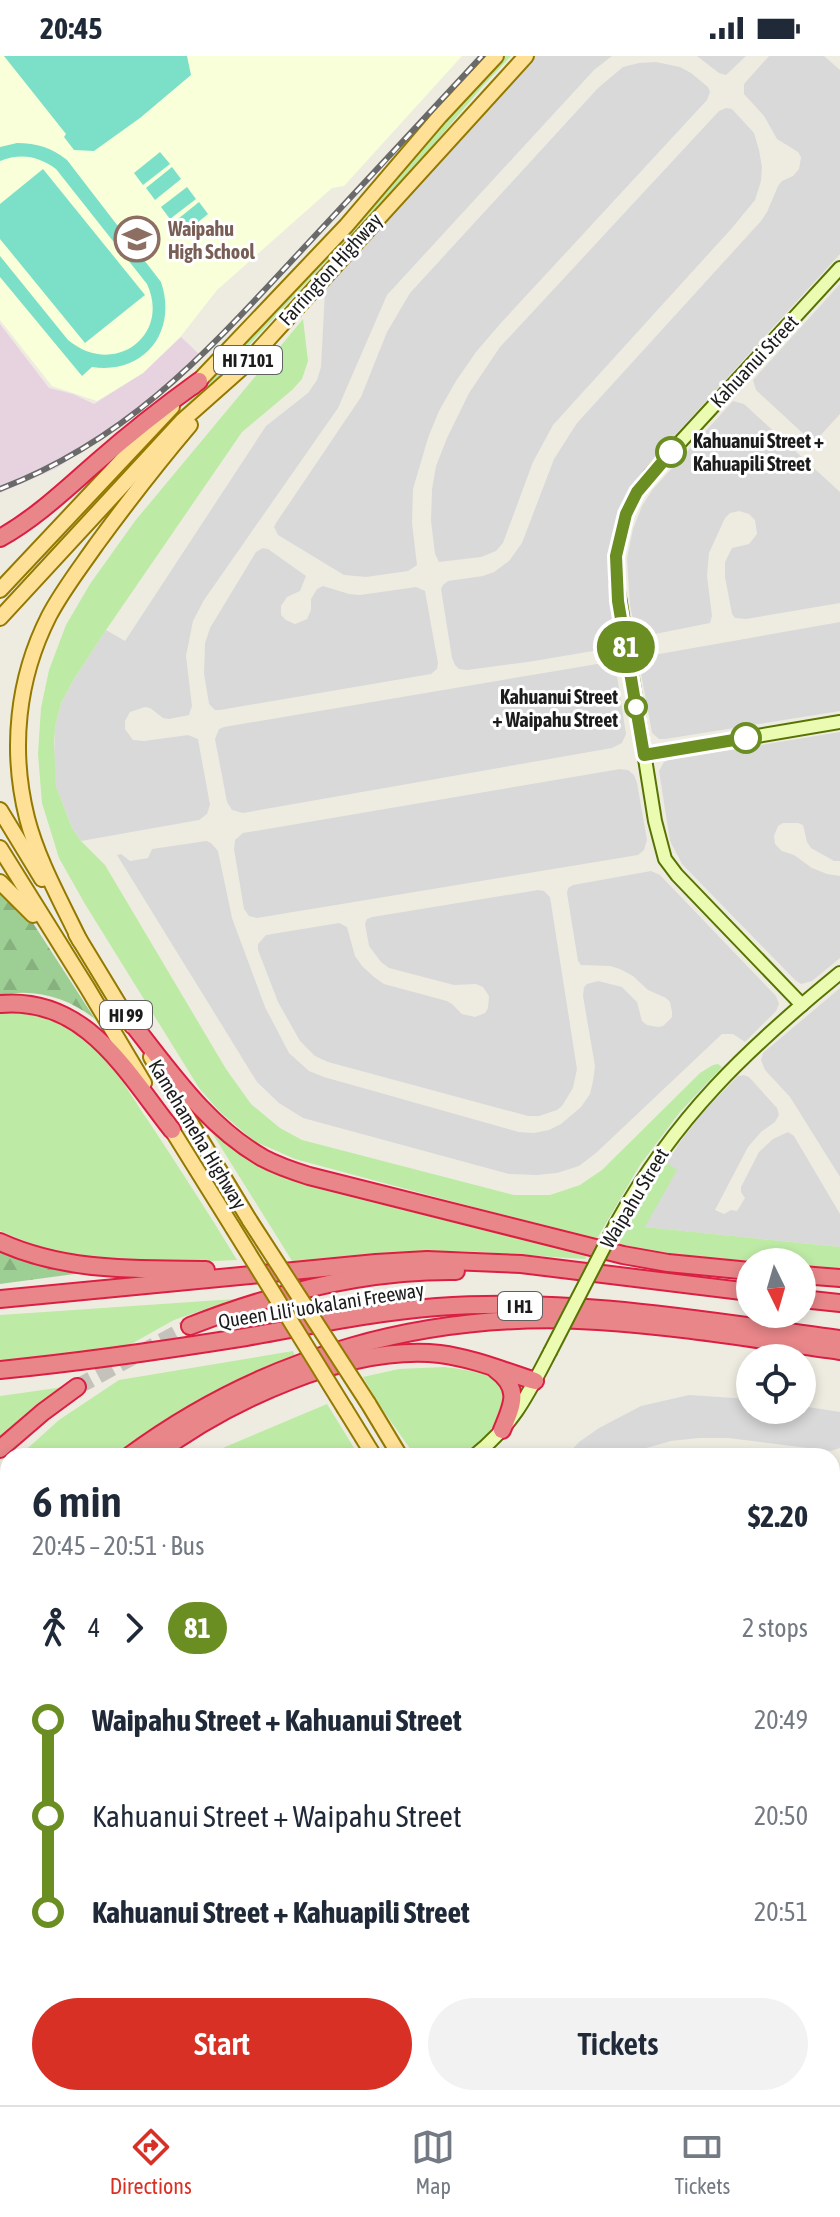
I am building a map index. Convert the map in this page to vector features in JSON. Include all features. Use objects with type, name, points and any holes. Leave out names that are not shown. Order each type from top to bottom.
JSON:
[{"type":"highway","points":[[0,538],[28,521],[148,418],[199,381]]},
{"type":"highway","points":[[0,1004],[29,1004],[47,1008],[63,1013],[89,1030],[172,1130]]},
{"type":"highway","points":[[127,1017],[212,1119],[248,1148],[283,1167],[623,1255],[736,1270]]},
{"type":"highway","points":[[0,1242],[45,1259],[104,1269],[288,1272]]},
{"type":"highway","name":"Queen Liliʻuokalani Freeway","points":[[0,1299],[427,1260],[521,1264],[736,1290]]},
{"type":"highway","points":[[190,1326],[248,1304],[348,1280],[446,1271],[605,1275]]},
{"type":"highway","points":[[816,1276],[840,1278]]},
{"type":"highway","points":[[816,1300],[840,1303]]},
{"type":"highway","name":"Queen Liliʻuokalani Freeway","points":[[0,1370],[147,1354],[391,1311],[494,1305],[627,1312],[840,1339]]},
{"type":"highway","points":[[141,1448],[210,1403],[281,1370],[372,1340],[445,1325],[531,1320],[598,1321],[840,1351]]},
{"type":"highway","points":[[166,1448],[245,1402],[290,1382],[361,1359],[414,1353],[440,1354],[535,1381]]},
{"type":"highway","points":[[0,1381],[147,1354]]},
{"type":"highway","points":[[493,1368],[507,1380],[513,1397],[513,1405],[502,1430]]},
{"type":"highway","points":[[1,1448],[77,1387]]},
{"type":"main road","name":"Farrington Highway","points":[[0,590],[124,456],[346,226],[496,56]]},
{"type":"main road","name":"Farrington Highway","points":[[0,618],[182,421],[244,366],[526,56]]},
{"type":"main road","points":[[80,941],[35,842],[21,792],[17,738],[29,665],[50,615],[65,589],[115,518],[196,416],[244,366]]},
{"type":"main road","name":"Kamehameha Highway","points":[[0,810],[250,1221],[395,1448]]},
{"type":"main road","points":[[0,848],[88,989]]},
{"type":"main road","name":"HI 99","points":[[0,882],[25,905],[88,989]]},
{"type":"main road","name":"Kamehameha Highway","points":[[88,989],[369,1448]]},
{"type":"street","name":"Kahuanui Street","points":[[802,1005],[665,859],[644,755],[616,578],[616,556],[626,514],[650,475],[840,268]]},
{"type":"street","points":[[644,755],[840,722]]},
{"type":"street","name":"Waipahu Street","points":[[483,1448],[520,1409],[616,1224],[653,1162],[703,1099],[742,1058],[840,973]]},
{"type":"shaded area","name":"Waipahu High School","points":[[0,56],[462,56],[344,186],[332,188],[217,290],[181,336],[143,373],[97,401],[52,386],[0,320]]},
{"type":"shaded area","points":[[535,56],[612,56],[594,70],[387,295],[338,408],[204,600],[193,621],[186,656],[192,706],[189,715],[163,718],[145,707],[130,712],[125,721],[125,729],[133,740],[188,735],[198,739],[210,805],[207,814],[199,820],[81,841],[72,828],[56,786],[54,763],[55,728],[61,703],[74,679],[106,630],[125,641],[266,426],[308,393],[317,380],[321,367],[325,291],[351,257]]},
{"type":"shaded area","points":[[697,56],[746,56],[726,75]]},
{"type":"shaded area","points":[[769,56],[824,56],[840,70],[840,254],[645,468],[631,488],[620,509],[608,553],[609,597],[615,633],[611,644],[605,649],[528,662],[459,669],[452,658],[441,589],[443,585],[448,581],[494,572],[509,561],[522,543],[554,459],[577,423],[761,221],[778,186],[799,169],[801,157],[798,152],[777,139],[764,116],[744,94],[744,84]]},
{"type":"shaded area","points":[[656,62],[680,67],[691,73],[708,87],[707,100],[500,324],[456,381],[428,438],[413,489],[412,523],[417,565],[408,571],[366,577],[344,575],[278,535],[274,527],[276,523],[361,397],[387,332],[410,293],[598,88],[623,67]]},
{"type":"shaded area","points":[[732,109],[754,133],[762,167],[755,200],[553,425],[533,462],[503,543],[496,551],[481,557],[439,562],[431,521],[436,466],[469,393],[500,347],[719,111]]},
{"type":"shaded area","points":[[840,284],[840,414],[819,437],[809,439],[756,390],[753,380]]},
{"type":"shaded area","points":[[0,324],[49,388],[94,404],[143,373],[181,337],[201,356],[143,407],[57,468],[0,493]]},
{"type":"shaded area","points":[[733,401],[744,404],[840,492],[840,603],[746,619],[735,618],[725,577],[725,562],[732,548],[749,544],[757,534],[755,520],[739,511],[725,518],[709,553],[710,623],[640,637],[636,633],[630,606],[627,558],[642,506],[653,489]]},
{"type":"shaded area","points":[[263,548],[306,576],[300,591],[287,597],[281,606],[281,615],[295,624],[307,619],[311,599],[323,586],[360,595],[416,587],[425,591],[437,669],[431,674],[215,710],[209,704],[204,674],[205,643],[210,628],[256,552]]},
{"type":"shaded area","points":[[840,622],[840,711],[665,739],[659,739],[652,733],[640,668],[642,660],[648,656]]},
{"type":"shaded area","points":[[609,662],[616,669],[626,734],[622,743],[612,748],[243,813],[232,810],[227,802],[215,739],[219,729],[224,727]]},
{"type":"shaded area","points":[[840,732],[840,861],[834,861],[811,848],[803,825],[798,823],[783,823],[778,826],[774,836],[775,844],[782,851],[794,855],[812,868],[840,876],[840,958],[812,981],[801,984],[682,864],[670,841],[659,771],[669,760]]},
{"type":"shaded area","points":[[628,770],[637,783],[647,840],[644,850],[638,855],[257,918],[249,916],[244,909],[234,849],[235,840],[243,833]]},
{"type":"shaded area","points":[[206,841],[218,851],[232,918],[265,1007],[289,1053],[309,1071],[324,1077],[519,1132],[534,1133],[561,1124],[581,1107],[590,1094],[593,1081],[595,1066],[583,996],[587,984],[598,981],[622,987],[637,1002],[642,1021],[647,1025],[663,1026],[672,1017],[670,1002],[648,990],[633,976],[610,966],[581,965],[568,888],[651,871],[660,875],[776,996],[779,1004],[776,1011],[745,1042],[733,1034],[722,1034],[596,1153],[579,1166],[557,1173],[509,1174],[303,1118],[279,1103],[257,1082],[117,855],[121,854],[130,861],[148,858],[152,849]]},
{"type":"shaded area","points":[[538,890],[550,897],[577,1069],[573,1088],[562,1106],[539,1116],[528,1116],[315,1056],[300,1041],[278,1002],[258,950],[258,944],[266,935],[339,923],[347,927],[355,956],[362,966],[384,984],[447,1001],[462,1014],[475,1017],[485,1013],[488,1008],[489,996],[483,987],[476,984],[454,985],[389,968],[369,946],[367,919]]},
{"type":"shaded area","points":[[840,988],[840,1177],[790,1097],[765,1070],[761,1060],[763,1053]]},
{"type":"shaded area","points":[[744,1075],[777,1108],[779,1115],[748,1147],[715,1210],[724,1214],[737,1211],[745,1198],[741,1187],[759,1152],[773,1139],[788,1132],[794,1136],[840,1214],[840,1247],[644,1227],[676,1171],[667,1163],[680,1142],[704,1111],[738,1076]]},
{"type":"shaded area","points":[[689,1395],[736,1398],[736,1424],[816,1424],[816,1408],[840,1412],[840,1448],[699,1438],[646,1448],[573,1448],[599,1428],[641,1406]]},
{"type":"green space","points":[[4,56],[187,56],[191,75],[94,151],[74,150],[64,137],[66,134]]},
{"type":"green space","points":[[505,56],[511,56],[423,157],[0,614],[0,607]]},
{"type":"green space","points":[[17,143],[44,147],[67,160],[161,282],[165,318],[152,346],[141,357],[111,368],[92,367],[82,376],[0,277],[0,256],[68,340],[86,351],[103,355],[120,353],[134,346],[145,335],[151,320],[152,303],[147,284],[56,169],[29,157],[0,161],[0,147]]},
{"type":"green space","points":[[160,152],[170,164],[143,185],[134,173]]},
{"type":"green space","points":[[172,167],[181,179],[155,200],[146,188]]},
{"type":"green space","points":[[43,169],[145,295],[85,343],[0,239],[0,204]]},
{"type":"green space","points":[[187,187],[196,199],[170,219],[161,207]]},
{"type":"green space","points":[[199,202],[208,214],[182,235],[173,223]]},
{"type":"green space","points":[[303,319],[308,361],[302,379],[242,432],[106,630],[61,703],[54,744],[56,786],[72,828],[105,865],[226,1069],[251,1104],[280,1128],[302,1140],[514,1195],[550,1195],[580,1185],[602,1170],[700,1073],[713,1065],[722,1067],[680,1112],[640,1165],[595,1242],[295,1159],[254,1141],[220,1112],[199,1088],[59,858],[42,803],[38,754],[41,708],[49,670],[66,625],[90,584],[135,521]]},
{"type":"green space","points":[[0,889],[31,920],[95,1019],[73,1005],[50,996],[26,993],[0,995]]},
{"type":"green space","points":[[0,1013],[39,1014],[64,1022],[98,1050],[124,1084],[237,1260],[111,1262],[52,1251],[0,1231]]},
{"type":"green space","points":[[204,1120],[243,1152],[589,1252],[585,1259],[464,1251],[294,1264]]},
{"type":"green space","points":[[667,1163],[677,1170],[645,1227],[840,1247],[840,1269],[816,1267],[816,1248],[736,1248],[736,1260],[615,1245]]},
{"type":"green space","points":[[0,1250],[32,1262],[82,1273],[0,1284]]},
{"type":"green space","points":[[235,1299],[174,1320],[124,1348],[0,1363],[0,1315]]},
{"type":"green space","points":[[293,1351],[295,1356],[188,1407],[129,1448],[28,1448],[59,1420],[119,1380]]},
{"type":"green space","points":[[445,1367],[475,1372],[498,1381],[508,1397],[498,1426],[472,1448],[410,1448],[363,1377],[399,1369]]},
{"type":"green space","points":[[64,1387],[0,1443],[0,1396]]},
{"type":"green space","points":[[327,1404],[354,1448],[224,1448]]},
{"type":"tunnel","points":[[77,1387],[190,1326]]},
{"type":"railway","points":[[0,489],[46,469],[89,445],[164,389],[232,325],[482,56]]},
{"type":"bus line","name":"81","points":[[671,452],[637,492],[626,514],[616,556],[618,601],[644,755],[746,738]]},
{"type":"place","name":"Waipahu High School","points":[[137,239]]},
{"type":"place","name":"Kahuanui Street + Kahuapili Street","points":[[671,452]]},
{"type":"place","name":"Kahuanui Street + Waipahu Street","points":[[636,707]]}]
